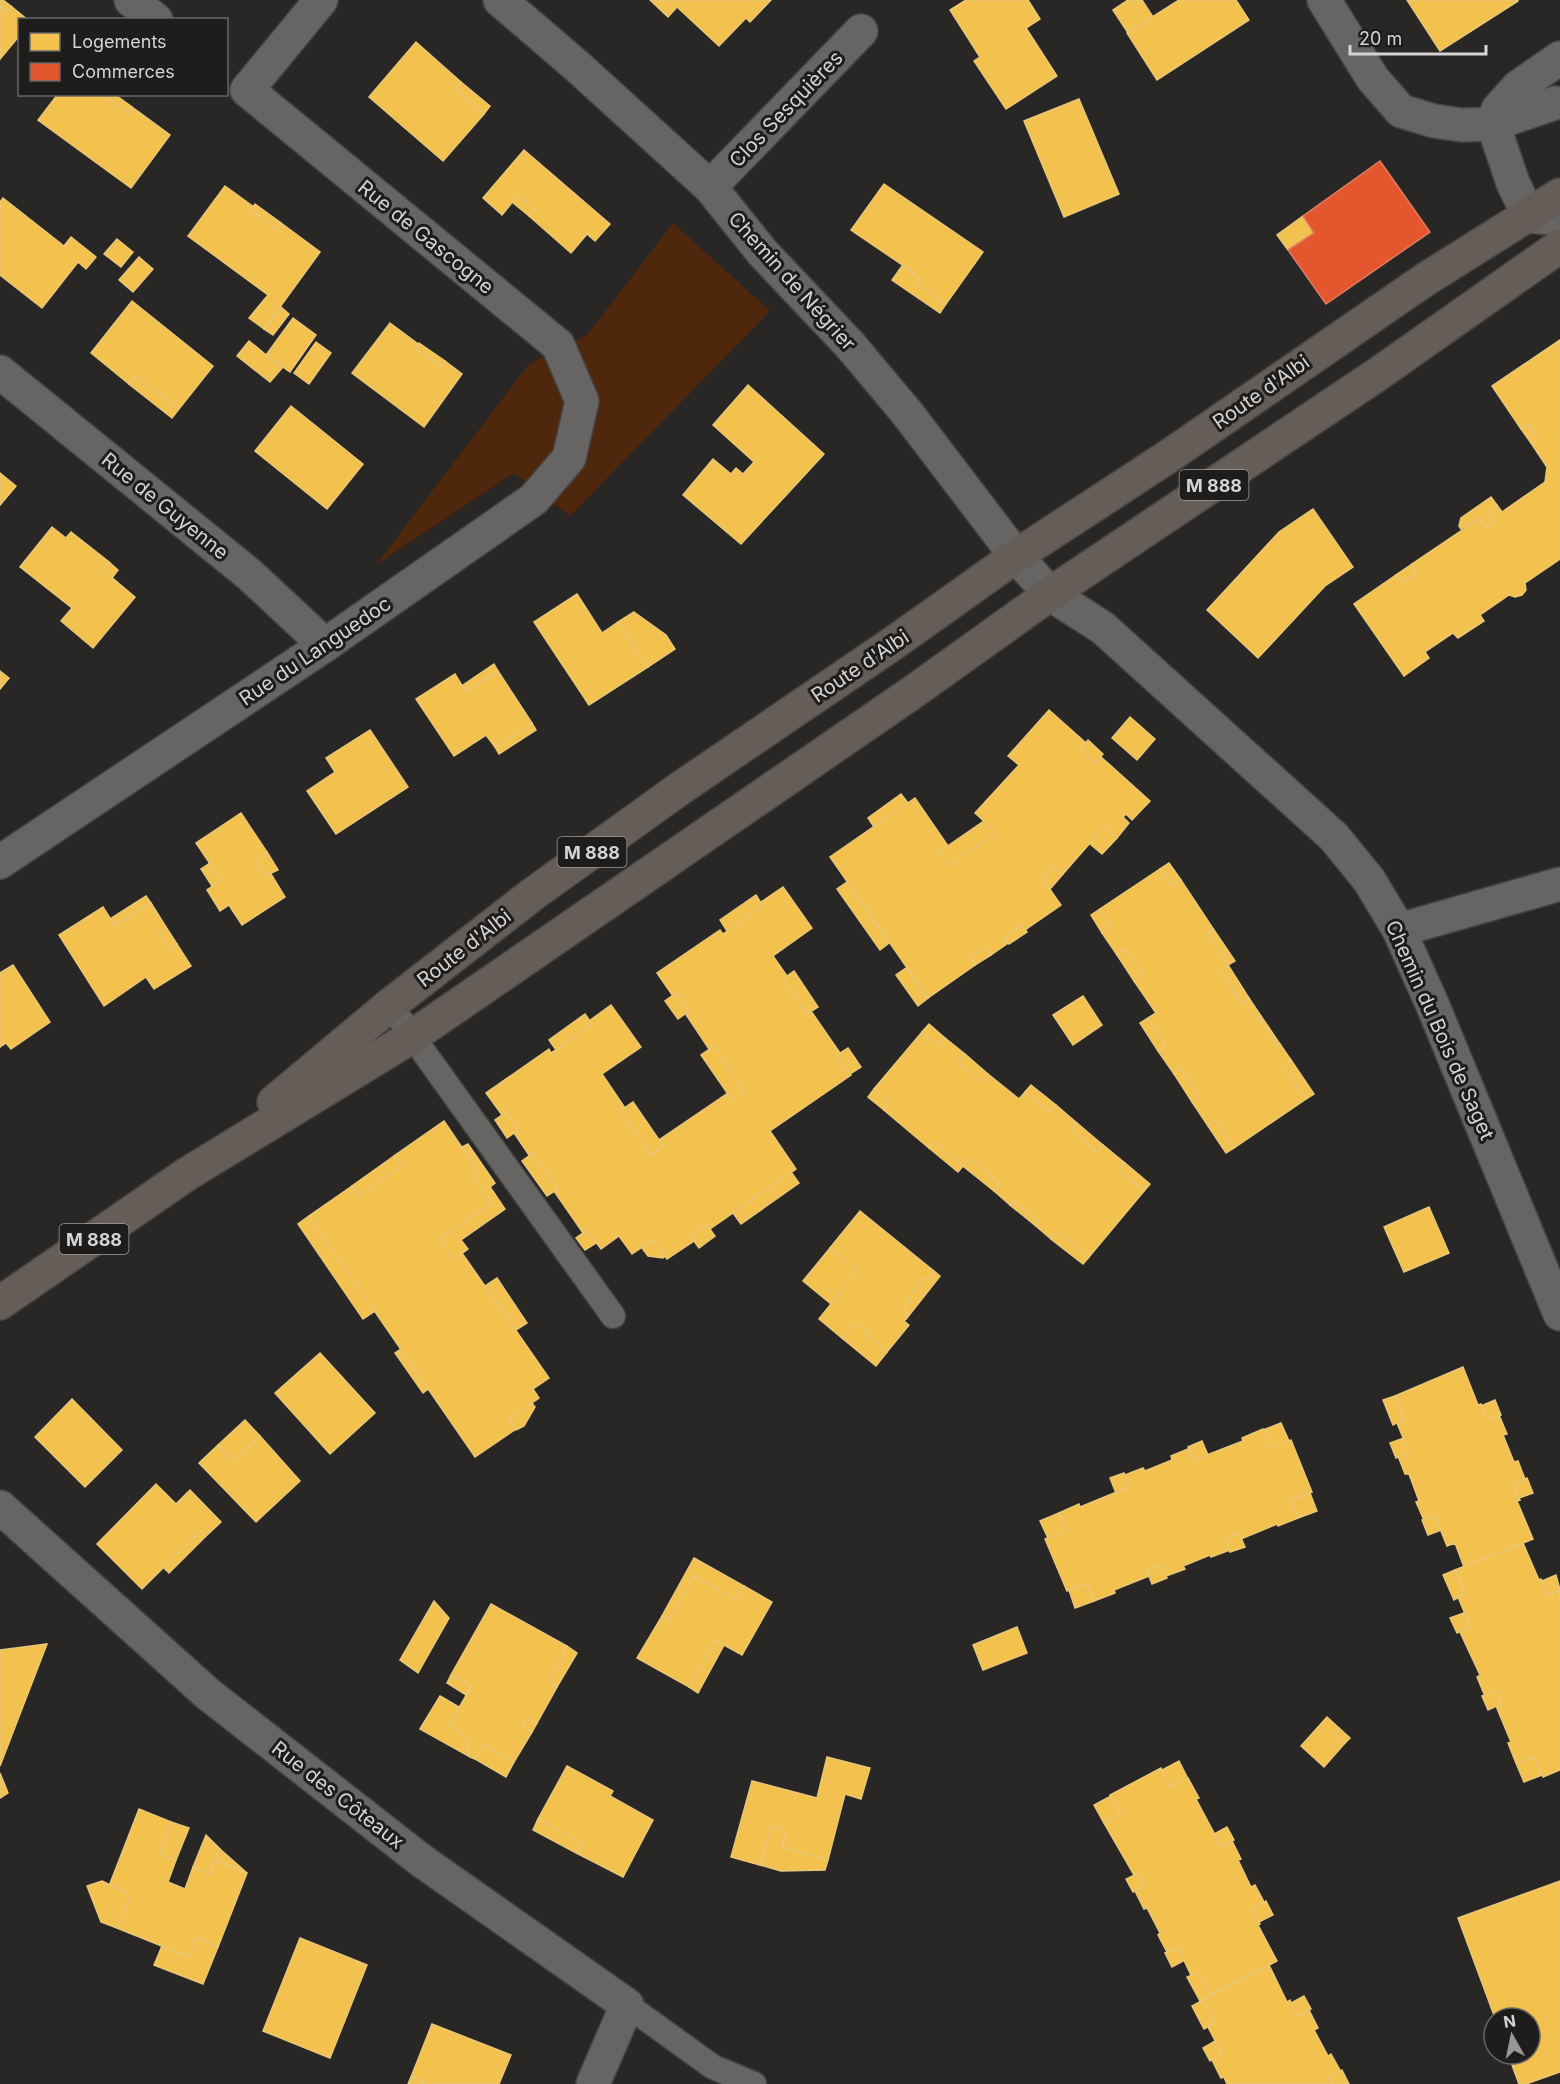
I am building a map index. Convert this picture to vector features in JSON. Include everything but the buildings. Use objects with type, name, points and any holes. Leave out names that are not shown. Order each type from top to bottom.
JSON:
[{"type":"main road","name":"Route d'Albi","points":[[187,1174],[390,1005],[534,894],[682,787],[1016,556],[1176,451],[1426,279],[1544,218],[1560,195]]},
{"type":"main road","name":"Route d'Albi","points":[[0,1303],[187,1174],[413,1036],[913,692],[1050,594],[1368,381],[1560,246]]},
{"type":"street","points":[[131,0],[154,18]]},
{"type":"street","name":"Rue de Gascogne","points":[[321,0],[237,82],[558,345],[582,401]]},
{"type":"street","name":"Chemin de Négrier","points":[[500,0],[578,67],[710,187],[763,253],[850,345],[907,413],[1016,556],[1050,594]]},
{"type":"street","points":[[1324,0],[1373,79],[1401,111],[1434,122],[1462,125],[1492,124],[1558,96]]},
{"type":"street","name":"Clos Sesquières","points":[[710,187],[861,31]]},
{"type":"street","points":[[1544,218],[1513,183],[1492,124],[1498,109],[1518,87],[1560,58]]},
{"type":"street","name":"Rue de Guyenne","points":[[0,372],[250,575],[325,645]]},
{"type":"street","name":"Rue du Languedoc","points":[[0,861],[325,645],[534,499],[569,458],[582,401]]},
{"type":"street","name":"Chemin du Bois de Saget","points":[[1050,594],[1103,628],[1334,837],[1369,880],[1399,930],[1433,1006],[1560,1314]]},
{"type":"street","points":[[1399,930],[1560,884]]},
{"type":"street","name":"Rue des Côteaux","points":[[0,1507],[208,1694],[422,1861],[627,2005]]},
{"type":"street","points":[[593,2084],[627,2005]]},
{"type":"lane","points":[[390,1005],[613,1316]]},
{"type":"lane","points":[[627,2005],[713,2067],[754,2084]]},
{"type":"shaded area","points":[[673,223],[770,311],[570,516],[514,473],[376,565],[528,365],[588,334]]}]
